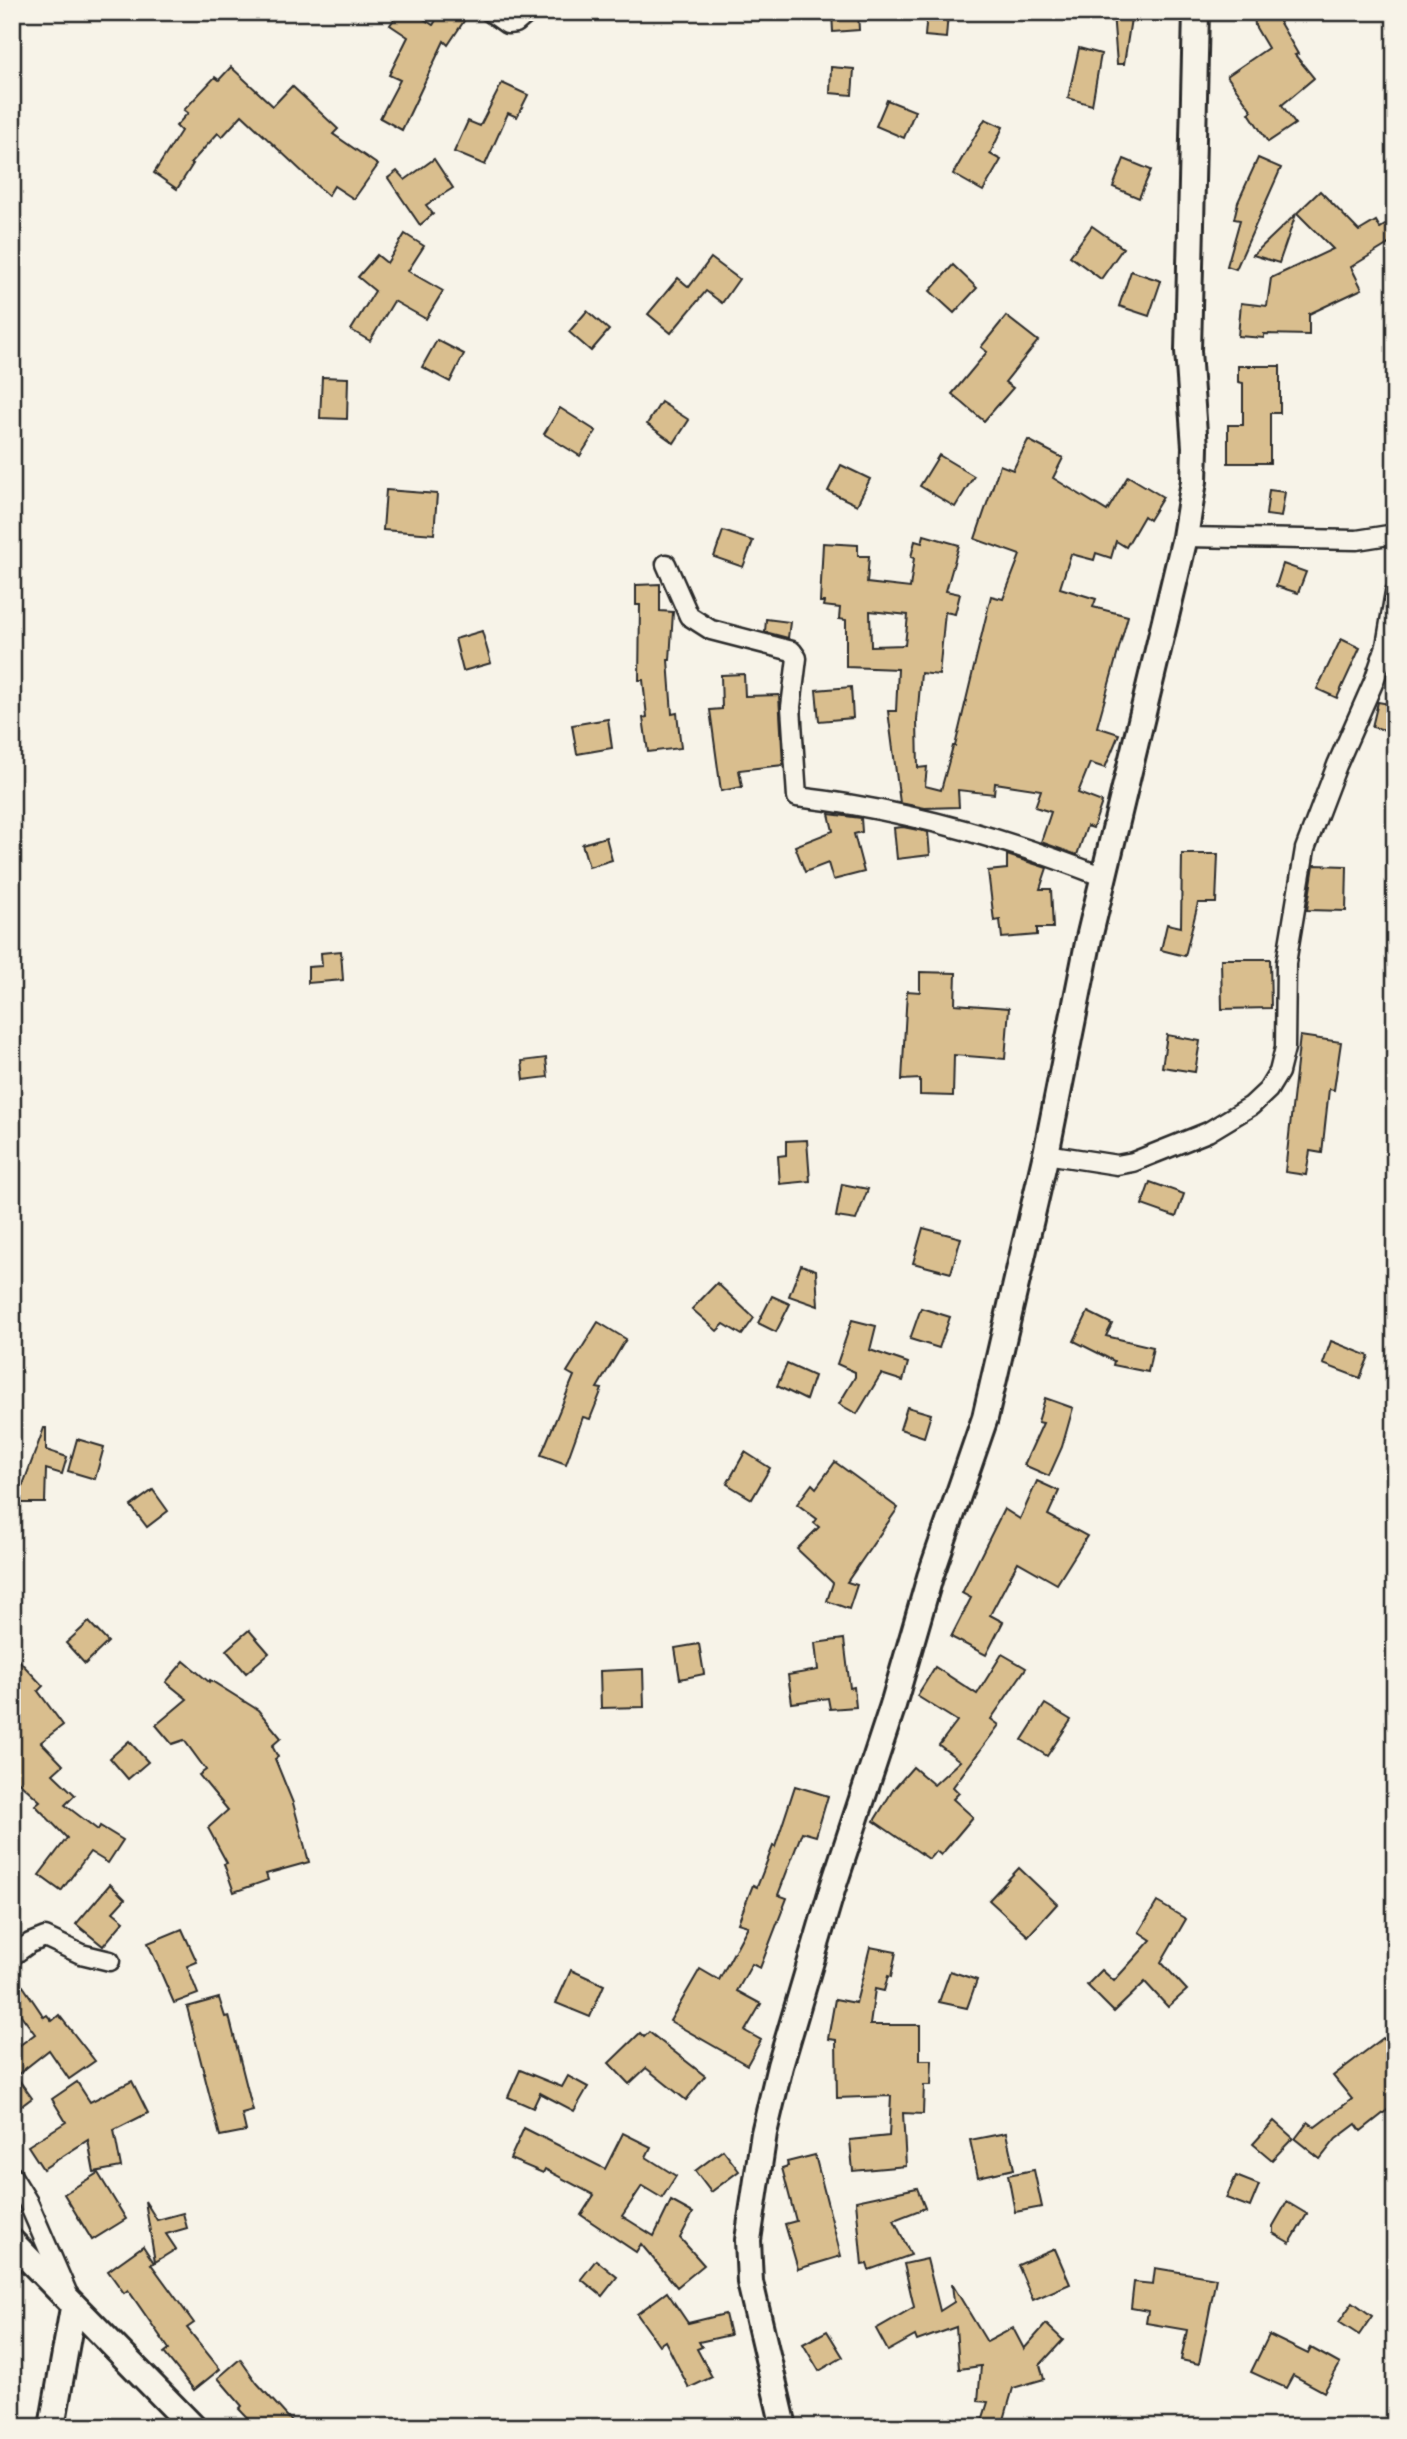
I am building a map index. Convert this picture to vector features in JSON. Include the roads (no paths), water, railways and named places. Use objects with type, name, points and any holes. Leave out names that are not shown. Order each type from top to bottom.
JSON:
[{"type":"street","points":[[490,12],[507,24],[516,23],[529,12]]},
{"type":"street","points":[[784,2427],[750,2282],[748,2240],[764,2133],[780,2066],[832,1890],[893,1705],[930,1577],[985,1418],[1046,1154],[1086,951],[1185,537],[1194,481],[1195,447],[1188,351],[1196,12]]},
{"type":"street","points":[[1185,537],[1357,540],[1395,534]]},
{"type":"street","points":[[666,564],[689,616],[711,630],[792,651],[797,658],[792,707],[797,797],[845,802],[946,826],[1043,853],[1105,878]]},
{"type":"street","points":[[1046,1154],[1117,1165],[1133,1162],[1208,1132],[1251,1106],[1268,1090],[1279,1072],[1285,1048],[1286,963],[1306,849],[1387,646],[1395,592]]},
{"type":"street","points":[[12,1956],[45,1937],[81,1954],[110,1961]]},
{"type":"street","points":[[12,2176],[28,2202],[74,2308],[52,2427]]},
{"type":"street","points":[[12,2242],[192,2427]]}]
